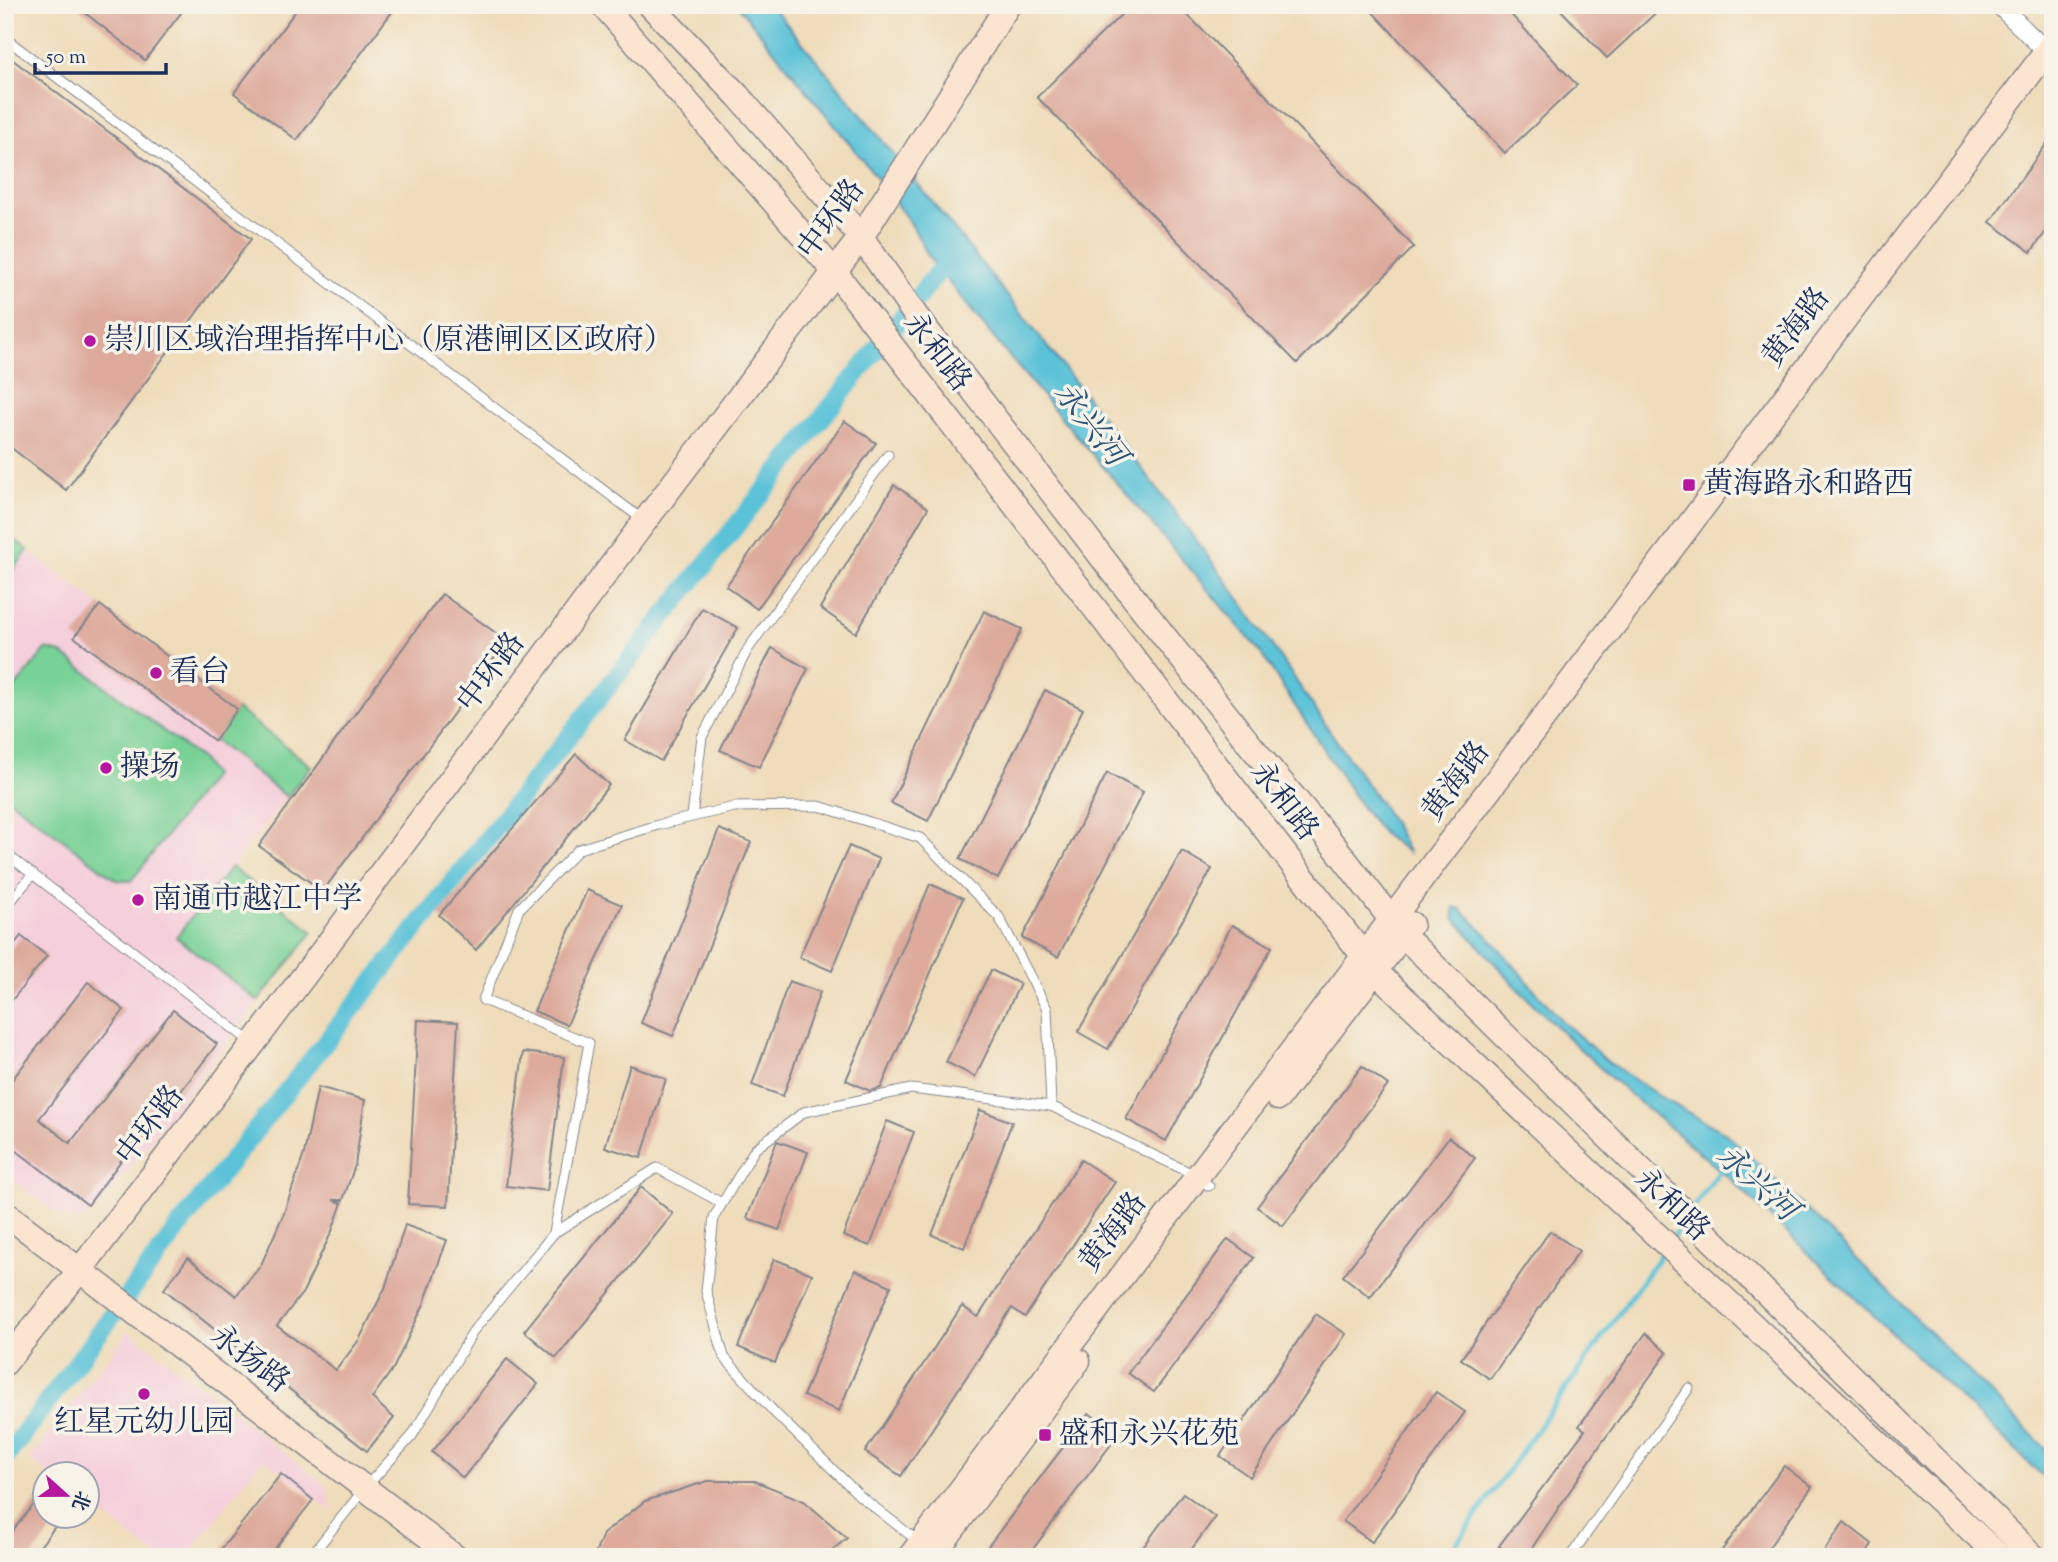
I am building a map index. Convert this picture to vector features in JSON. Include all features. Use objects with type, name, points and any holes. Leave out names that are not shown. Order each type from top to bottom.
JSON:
[{"type":"main road","name":"永和路","points":[[603,5],[834,271],[1370,965],[2000,1557]]},
{"type":"main road","name":"永和路","points":[[650,5],[738,96],[861,237],[916,316],[1119,580],[1336,848],[1397,928],[2034,1557]]},
{"type":"main road","name":"中环路","points":[[5,1363],[86,1274],[253,1045],[861,237],[1008,5]]},
{"type":"main road","name":"黄海路","points":[[924,1553],[1203,1181],[1691,545],[2051,56]]},
{"type":"main road","name":"永扬路","points":[[5,1213],[455,1557]]},
{"type":"street","points":[[2000,5],[2051,56]]},
{"type":"lane","points":[[5,38],[645,521]]},
{"type":"lane","points":[[692,816],[702,737],[748,649],[888,455]]},
{"type":"lane","points":[[554,1233],[589,1043],[483,1000],[519,909],[579,849],[692,816],[734,807],[819,806],[920,838],[999,917],[1047,1009],[1051,1106]]},
{"type":"lane","points":[[5,853],[253,1045]]},
{"type":"lane","points":[[5,908],[33,874]]},
{"type":"lane","points":[[924,1553],[860,1496],[775,1413],[724,1357],[706,1291],[714,1216],[755,1149],[804,1112],[911,1089],[1051,1106],[1203,1181]]},
{"type":"lane","points":[[310,1557],[365,1488],[412,1436],[474,1330],[554,1233],[657,1168],[722,1203]]},
{"type":"lane","points":[[1570,1557],[1689,1388]]},
{"type":"shaded area","name":"南通市越江中学","points":[[12,538],[311,766],[231,867],[313,932],[98,1208],[79,1220],[56,1213],[5,1174],[5,547]]},
{"type":"shaded area","name":"红星元幼儿园","points":[[129,1331],[325,1485],[333,1513],[263,1458],[187,1557],[158,1557],[102,1514],[102,1460],[32,1461],[29,1459]]},
{"type":"green space","points":[[12,538],[28,550],[5,581],[5,547]]},
{"type":"green space","name":"操场","points":[[46,649],[61,653],[202,760],[213,776],[131,881],[116,880],[5,796],[5,700]]},
{"type":"green space","points":[[237,709],[311,766],[287,797],[214,740]]},
{"type":"green space","points":[[231,867],[313,932],[258,1001],[176,937]]},
{"type":"water","name":"永兴河","points":[[737,5],[771,5],[1003,290],[1172,508],[1241,602],[1384,808],[1408,852],[1384,835],[1362,808],[1258,649],[1002,348],[930,259],[913,227],[875,175]]},
{"type":"water","name":"永兴河","points":[[1454,907],[1461,909],[1491,939],[1560,1019],[1608,1062],[1667,1101],[1724,1132],[1822,1224],[2053,1456],[2053,1486],[1728,1177],[1612,1079],[1564,1034],[1516,987],[1454,918]]},
{"type":"building","points":[[75,5],[187,5],[145,60]]},
{"type":"building","points":[[300,5],[397,5],[297,140],[234,93]]},
{"type":"building","points":[[1131,5],[1178,5],[1414,247],[1297,363],[1037,97]]},
{"type":"building","points":[[1366,5],[1502,5],[1577,85],[1505,153]]},
{"type":"building","points":[[1556,5],[1664,5],[1607,58]]},
{"type":"building","name":"崇川区域治理指挥中心（原港闸区区政府）","points":[[5,54],[251,239],[66,490],[5,443]]},
{"type":"building","points":[[2053,135],[2053,222],[2031,252],[1990,222]]},
{"type":"building","points":[[845,421],[876,443],[757,609],[726,586]]},
{"type":"building","points":[[894,485],[928,508],[856,633],[820,608]]},
{"type":"building","points":[[442,594],[507,641],[323,891],[259,846]]},
{"type":"building","name":"看台","points":[[100,605],[237,709],[215,741],[74,637]]},
{"type":"building","points":[[702,608],[738,628],[661,761],[625,740]]},
{"type":"building","points":[[984,611],[1022,629],[928,821],[891,803]]},
{"type":"building","points":[[772,648],[808,669],[759,767],[720,750]]},
{"type":"building","points":[[1045,690],[1083,709],[998,879],[960,859]]},
{"type":"building","points":[[576,754],[609,785],[476,950],[439,915]]},
{"type":"building","points":[[1107,773],[1143,792],[1058,957],[1022,938]]},
{"type":"building","points":[[719,829],[751,842],[673,1036],[641,1023]]},
{"type":"building","points":[[849,846],[879,859],[832,971],[799,957]]},
{"type":"building","points":[[1182,851],[1212,869],[1108,1049],[1078,1032]]},
{"type":"building","points":[[930,884],[963,898],[881,1088],[870,1091],[846,1080]]},
{"type":"building","points":[[587,890],[622,905],[567,1025],[534,1011]]},
{"type":"building","points":[[1232,925],[1272,947],[1166,1141],[1126,1119]]},
{"type":"building","points":[[21,936],[47,956],[5,1009],[5,956]]},
{"type":"building","points":[[991,970],[1020,984],[975,1077],[946,1062]]},
{"type":"building","points":[[789,981],[820,992],[783,1096],[752,1085]]},
{"type":"building","points":[[88,982],[124,1010],[39,1119],[70,1143],[173,1010],[217,1044],[171,1104],[166,1100],[88,1205],[5,1142],[5,1089]]},
{"type":"building","points":[[418,1020],[458,1022],[448,1206],[408,1204]]},
{"type":"building","points":[[523,1052],[564,1057],[547,1191],[506,1186]]},
{"type":"building","points":[[630,1065],[666,1079],[641,1158],[605,1147]]},
{"type":"building","points":[[1362,1066],[1388,1085],[1283,1226],[1257,1207]]},
{"type":"building","points":[[318,1087],[365,1100],[355,1165],[343,1200],[333,1200],[342,1203],[303,1292],[277,1326],[336,1370],[359,1340],[385,1288],[405,1225],[447,1240],[423,1306],[394,1367],[372,1398],[394,1418],[367,1451],[164,1289],[188,1258],[236,1296],[261,1265],[284,1213],[304,1154]]},
{"type":"building","points":[[980,1110],[1012,1122],[964,1248],[932,1235]]},
{"type":"building","points":[[887,1121],[914,1132],[870,1246],[843,1236]]},
{"type":"building","points":[[1449,1137],[1475,1158],[1370,1297],[1343,1276]]},
{"type":"building","points":[[777,1141],[808,1152],[779,1230],[747,1218]]},
{"type":"building","points":[[1081,1160],[1115,1182],[1025,1317],[1012,1308],[901,1476],[865,1452],[962,1306],[978,1317]]},
{"type":"building","points":[[641,1187],[673,1214],[556,1358],[524,1331]]},
{"type":"building","points":[[1550,1231],[1579,1251],[1490,1379],[1461,1359]]},
{"type":"building","points":[[1228,1239],[1254,1258],[1154,1392],[1128,1373]]},
{"type":"building","points":[[774,1259],[812,1274],[775,1363],[738,1347]]},
{"type":"building","points":[[855,1270],[891,1286],[839,1411],[803,1396]]},
{"type":"building","points":[[1316,1314],[1346,1334],[1250,1477],[1220,1456]]},
{"type":"building","points":[[1646,1333],[1667,1353],[1603,1441],[1526,1557],[1515,1557],[1499,1546],[1585,1430],[1579,1426]]},
{"type":"building","points":[[507,1359],[538,1384],[463,1478],[432,1452]]},
{"type":"building","points":[[1436,1392],[1465,1412],[1372,1542],[1343,1521]]},
{"type":"building","points":[[1089,1413],[1118,1435],[1027,1557],[980,1557]]},
{"type":"building","points":[[1784,1466],[1812,1487],[1762,1557],[1717,1557]]},
{"type":"building","points":[[281,1474],[313,1500],[268,1557],[215,1557]]},
{"type":"building","points":[[708,1481],[755,1481],[804,1501],[847,1538],[831,1551],[835,1557],[594,1557],[603,1534],[645,1501]]},
{"type":"building","points":[[1183,1493],[1215,1517],[1186,1557],[1136,1557]]},
{"type":"building","points":[[32,1506],[32,1530],[52,1530],[32,1557],[5,1557],[5,1540]]},
{"type":"building","points":[[1844,1522],[1872,1544],[1864,1557],[1820,1557]]},
{"type":"waterway","points":[[5,1458],[185,1219],[953,253]]},
{"type":"waterway","name":"永兴河","points":[[1691,1211],[1724,1164]]},
{"type":"waterway","points":[[1671,1239],[1684,1222]]},
{"type":"waterway","points":[[1447,1557],[1664,1250]]},
{"type":"place","name":"崇川区域治理指挥中心（原港闸区区政府）","points":[[90,341]]},
{"type":"place","name":"黄海路永和路西","points":[[1689,485]]},
{"type":"place","name":"看台","points":[[156,673]]},
{"type":"place","name":"操场","points":[[106,768]]},
{"type":"place","name":"南通市越江中学","points":[[138,900]]},
{"type":"place","name":"红星元幼儿园","points":[[144,1394]]},
{"type":"place","name":"盛和永兴花苑","points":[[1045,1435]]}]
